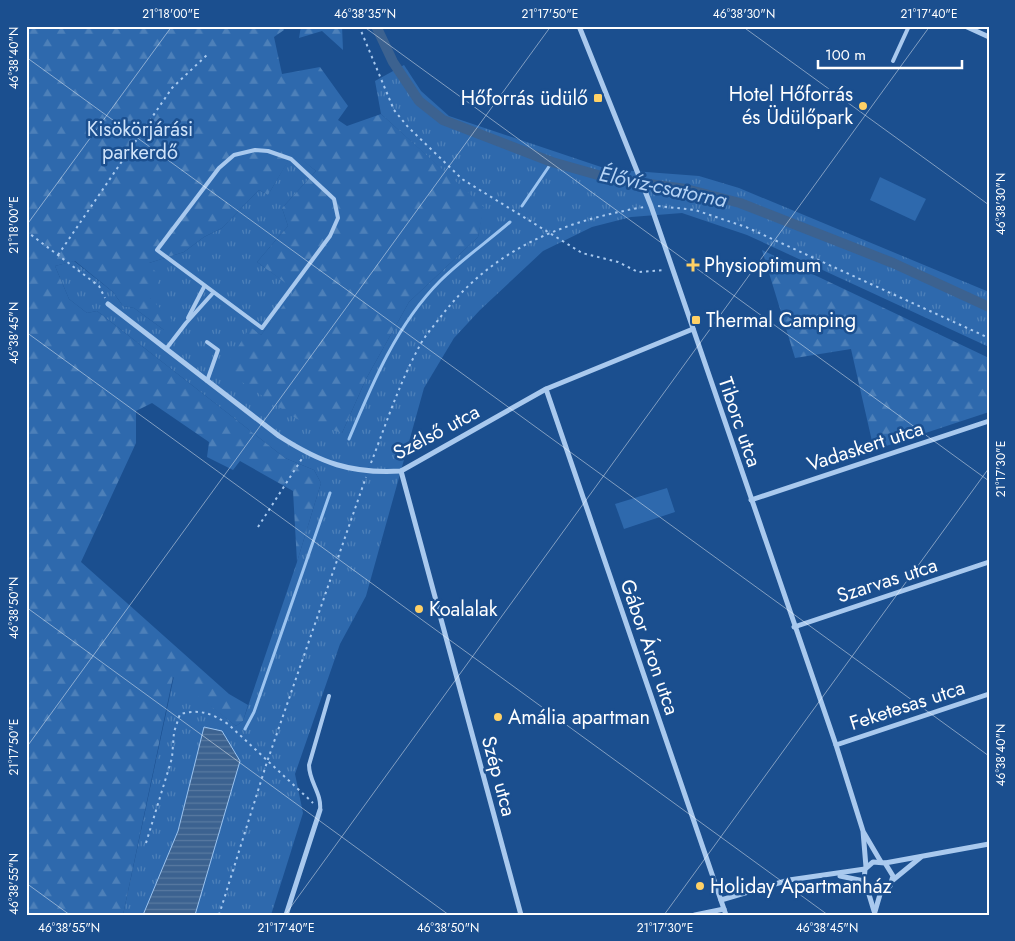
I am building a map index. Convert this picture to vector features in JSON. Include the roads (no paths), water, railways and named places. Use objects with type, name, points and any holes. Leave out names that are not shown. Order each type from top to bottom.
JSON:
[{"type":"street","name":"Tiborc utca","points":[[579,26],[648,197],[836,745],[863,831],[866,868],[865,883],[874,914]]},
{"type":"street","points":[[965,26],[989,37]]},
{"type":"street","name":"Szélső utca","points":[[108,304],[279,436],[306,453],[343,468],[368,472],[401,471],[546,389],[693,329]]},
{"type":"street","name":"Gábor Áron utca","points":[[546,389],[725,912]]},
{"type":"street","name":"Vadaskert utca","points":[[751,500],[989,421]]},
{"type":"street","name":"Szép utca","points":[[401,471],[522,915]]},
{"type":"street","name":"Szarvas utca","points":[[794,627],[989,562]]},
{"type":"street","name":"Feketesas utca","points":[[836,745],[989,694]]},
{"type":"street","points":[[286,915],[320,810]]},
{"type":"street","name":"Tiborc utca","points":[[863,831],[883,862],[892,870],[893,881]]},
{"type":"street","points":[[721,900],[789,880],[834,875],[866,868],[873,862],[883,862],[989,844]]},
{"type":"street","points":[[834,875],[865,883],[876,891],[881,891],[886,889],[897,874],[923,855]]},
{"type":"street","name":"Tiborc utca","points":[[874,914],[881,891]]},
{"type":"street","points":[[695,915],[725,912]]},
{"type":"lane","points":[[893,61],[910,26]]},
{"type":"lane","points":[[255,150],[268,151],[291,159],[334,199],[338,218],[330,236],[262,328],[204,287],[157,250],[208,180],[234,155],[255,150]]},
{"type":"lane","points":[[186,323],[204,287]]},
{"type":"lane","points":[[166,349],[213,293]]},
{"type":"lane","points":[[207,342],[218,350],[207,381]]},
{"type":"lane","points":[[320,810],[321,800],[309,775],[309,765],[329,696]]},
{"type":"waterway","name":"Élővíz-csatorna","points":[[376,26],[393,62],[419,101],[443,120],[552,162],[612,179],[686,189],[740,203],[893,263],[989,307]]},
{"type":"waterway","points":[[522,206],[552,162]]},
{"type":"waterway","points":[[349,439],[387,356],[411,316],[448,273],[510,222]]},
{"type":"waterway","points":[[245,729],[254,712],[330,493]]},
{"type":"place","name":"Hőforrás üdülő","points":[[598,98]]},
{"type":"place","name":"Hotel Hőforrás és Üdülőpark","points":[[863,106]]},
{"type":"place","name":"Physioptimum","points":[[693,265]]},
{"type":"place","name":"Thermal Camping","points":[[696,320]]},
{"type":"place","name":"Koalalak","points":[[419,609]]},
{"type":"place","name":"Amália apartman","points":[[498,717]]},
{"type":"place","name":"Holiday Apartmanház","points":[[700,886]]},
{"type":"park label","name":"Kisökörjárási parkerdő","points":[[140,140]]}]
